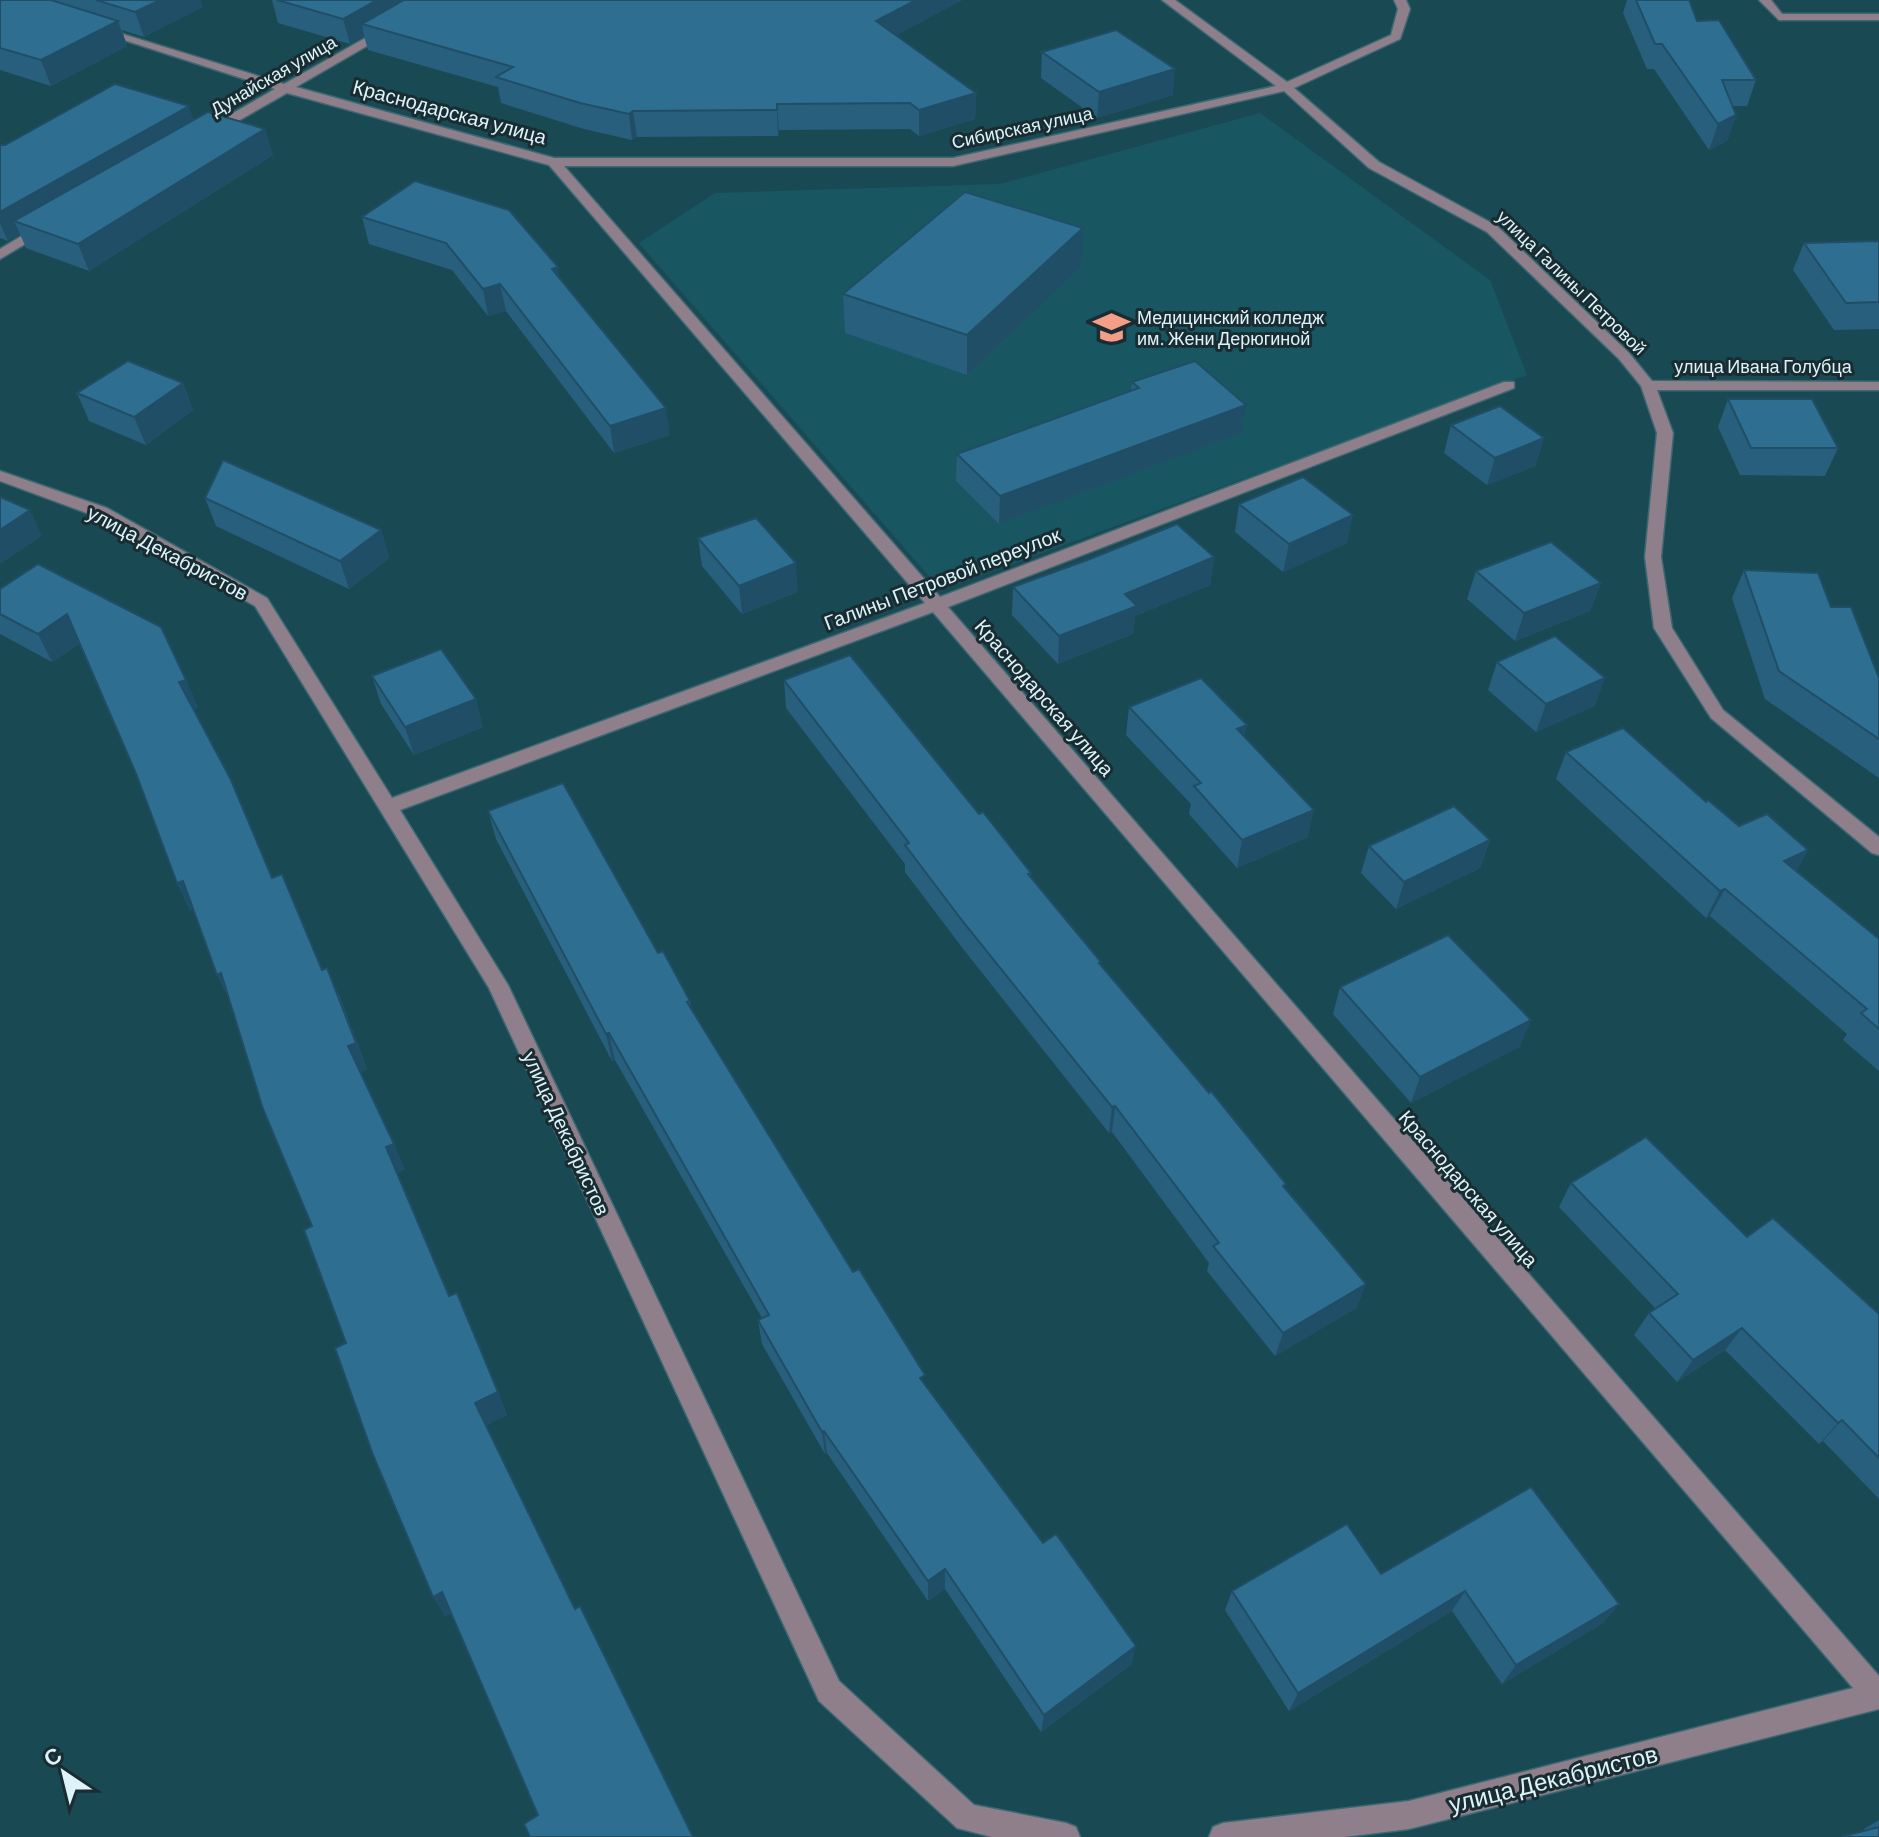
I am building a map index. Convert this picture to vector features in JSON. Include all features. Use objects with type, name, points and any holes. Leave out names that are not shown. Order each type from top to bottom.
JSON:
[{"type":"street","name":"улица Галины Петровой","points":[[1168,0],[1286,87],[1374,165],[1492,229],[1624,356],[1648,385],[1665,433],[1653,557],[1663,628],[1717,714],[1879,848]]},
{"type":"street","name":"Сибирская улица","points":[[554,162],[953,162],[1286,87],[1396,37],[1404,9],[1400,0]]},
{"type":"street","points":[[1765,0],[1779,17],[1879,17]]},
{"type":"street","name":"Дунайская улица","points":[[203,136],[401,22]]},
{"type":"street","name":"Краснодарская улица","points":[[77,23],[284,88],[554,162],[1879,1696]]},
{"type":"street","points":[[0,255],[54,223]]},
{"type":"street","name":"Галины Петровой переулок","points":[[388,807],[936,605],[1509,385]]},
{"type":"street","name":"улица Ивана Голубца","points":[[1648,385],[1879,386]]},
{"type":"street","name":"улица Декабристов","points":[[0,476],[101,512],[261,602],[498,985],[829,1691],[967,1818],[1066,1837]]},
{"type":"street","name":"улица Декабристов","points":[[1223,1837],[1409,1815],[1879,1696]]},
{"type":"shaded area","name":"Медицинский колледж им. Жени Дерюгиной","points":[[1260,113],[1490,280],[1527,375],[941,590],[639,243],[715,193],[1000,184]]},
{"type":"building","points":[[0,0],[51,0],[118,21],[41,60],[0,48]]},
{"type":"building","points":[[96,0],[160,0],[135,12]]},
{"type":"building","points":[[277,0],[377,0],[343,19]]},
{"type":"building","points":[[404,0],[916,0],[876,21],[976,93],[919,110],[910,103],[777,104],[777,110],[633,111],[629,114],[580,103],[496,77],[513,67],[362,24]]},
{"type":"building","points":[[1636,0],[1689,0],[1697,21],[1719,20],[1756,80],[1722,80],[1736,115],[1718,124],[1662,44],[1655,44]]},
{"type":"building","points":[[1116,30],[1175,69],[1099,92],[1042,52]]},
{"type":"building","points":[[115,84],[189,106],[0,212],[0,145]]},
{"type":"building","points":[[208,112],[265,129],[78,244],[14,221]]},
{"type":"building","points":[[415,181],[509,210],[558,267],[552,269],[666,408],[610,426],[500,284],[483,289],[446,243],[362,217]]},
{"type":"building","points":[[965,192],[1083,228],[967,335],[843,294]]},
{"type":"building","points":[[1879,241],[1879,302],[1846,303],[1804,243]]},
{"type":"building","points":[[128,361],[183,383],[134,417],[77,393]]},
{"type":"building","points":[[1195,361],[1246,405],[1000,496],[957,454],[1139,388],[1132,382]]},
{"type":"building","points":[[1728,399],[1812,399],[1838,448],[1751,448]]},
{"type":"building","points":[[1500,406],[1544,438],[1495,458],[1451,425]]},
{"type":"building","points":[[223,460],[381,530],[340,561],[205,498]]},
{"type":"building","points":[[1303,477],[1353,515],[1289,544],[1239,504]]},
{"type":"building","points":[[0,497],[30,510],[0,530]]},
{"type":"building","points":[[756,518],[796,563],[739,586],[698,538]]},
{"type":"building","points":[[1177,524],[1214,557],[1125,594],[1137,606],[1059,636],[1013,587],[1090,559]]},
{"type":"building","points":[[1551,542],[1601,583],[1524,613],[1476,571]]},
{"type":"building","points":[[38,564],[161,627],[186,680],[179,682],[231,780],[272,878],[282,874],[322,970],[327,968],[356,1043],[348,1046],[394,1144],[386,1147],[449,1296],[457,1293],[498,1392],[475,1403],[575,1609],[580,1606],[693,1837],[530,1837],[524,1824],[538,1815],[442,1592],[433,1597],[373,1455],[335,1348],[346,1343],[304,1230],[312,1226],[263,1109],[221,973],[217,975],[183,881],[177,883],[137,776],[67,614],[38,634],[0,614],[0,589]]},
{"type":"building","points":[[1744,570],[1818,573],[1831,607],[1851,607],[1879,678],[1879,739],[1779,671]]},
{"type":"building","points":[[1555,636],[1605,678],[1546,704],[1497,662]]},
{"type":"building","points":[[441,649],[476,699],[405,727],[372,676]]},
{"type":"building","points":[[850,655],[979,814],[983,812],[1099,963],[1209,1093],[1211,1091],[1286,1184],[1283,1186],[1366,1284],[1283,1333],[1213,1246],[1219,1243],[1115,1106],[1112,1107],[964,923],[905,845],[909,843],[784,680]]},
{"type":"building","points":[[1201,678],[1247,725],[1237,729],[1314,810],[1242,840],[1194,786],[1201,783],[1129,707]]},
{"type":"building","points":[[1623,728],[1706,802],[1708,800],[1739,826],[1767,814],[1808,850],[1784,861],[1879,939],[1879,1029],[1861,1013],[1867,1009],[1725,889],[1720,891],[1566,752]]},
{"type":"building","points":[[563,783],[658,953],[663,951],[690,1001],[687,1002],[853,1272],[859,1269],[925,1375],[920,1378],[1043,1543],[1056,1534],[1136,1646],[1044,1715],[945,1569],[928,1581],[822,1432],[758,1320],[769,1315],[609,1033],[606,1034],[488,811]]},
{"type":"building","points":[[1454,806],[1490,840],[1404,882],[1369,846]]},
{"type":"building","points":[[1448,935],[1531,1020],[1420,1077],[1340,987]]},
{"type":"building","points":[[1646,1137],[1747,1237],[1773,1218],[1879,1314],[1879,1458],[1842,1420],[1838,1423],[1742,1328],[1693,1360],[1649,1313],[1678,1294],[1571,1183]]},
{"type":"building","points":[[1531,1487],[1619,1604],[1516,1665],[1465,1591],[1298,1693],[1232,1591],[1347,1524],[1381,1574]]},
{"type":"building","points":[[1879,1827],[1879,1837],[1841,1837]]},
{"type":"place","name":"Медицинский колледж им. Жени Дерюгиной","points":[[1111,327]]}]
